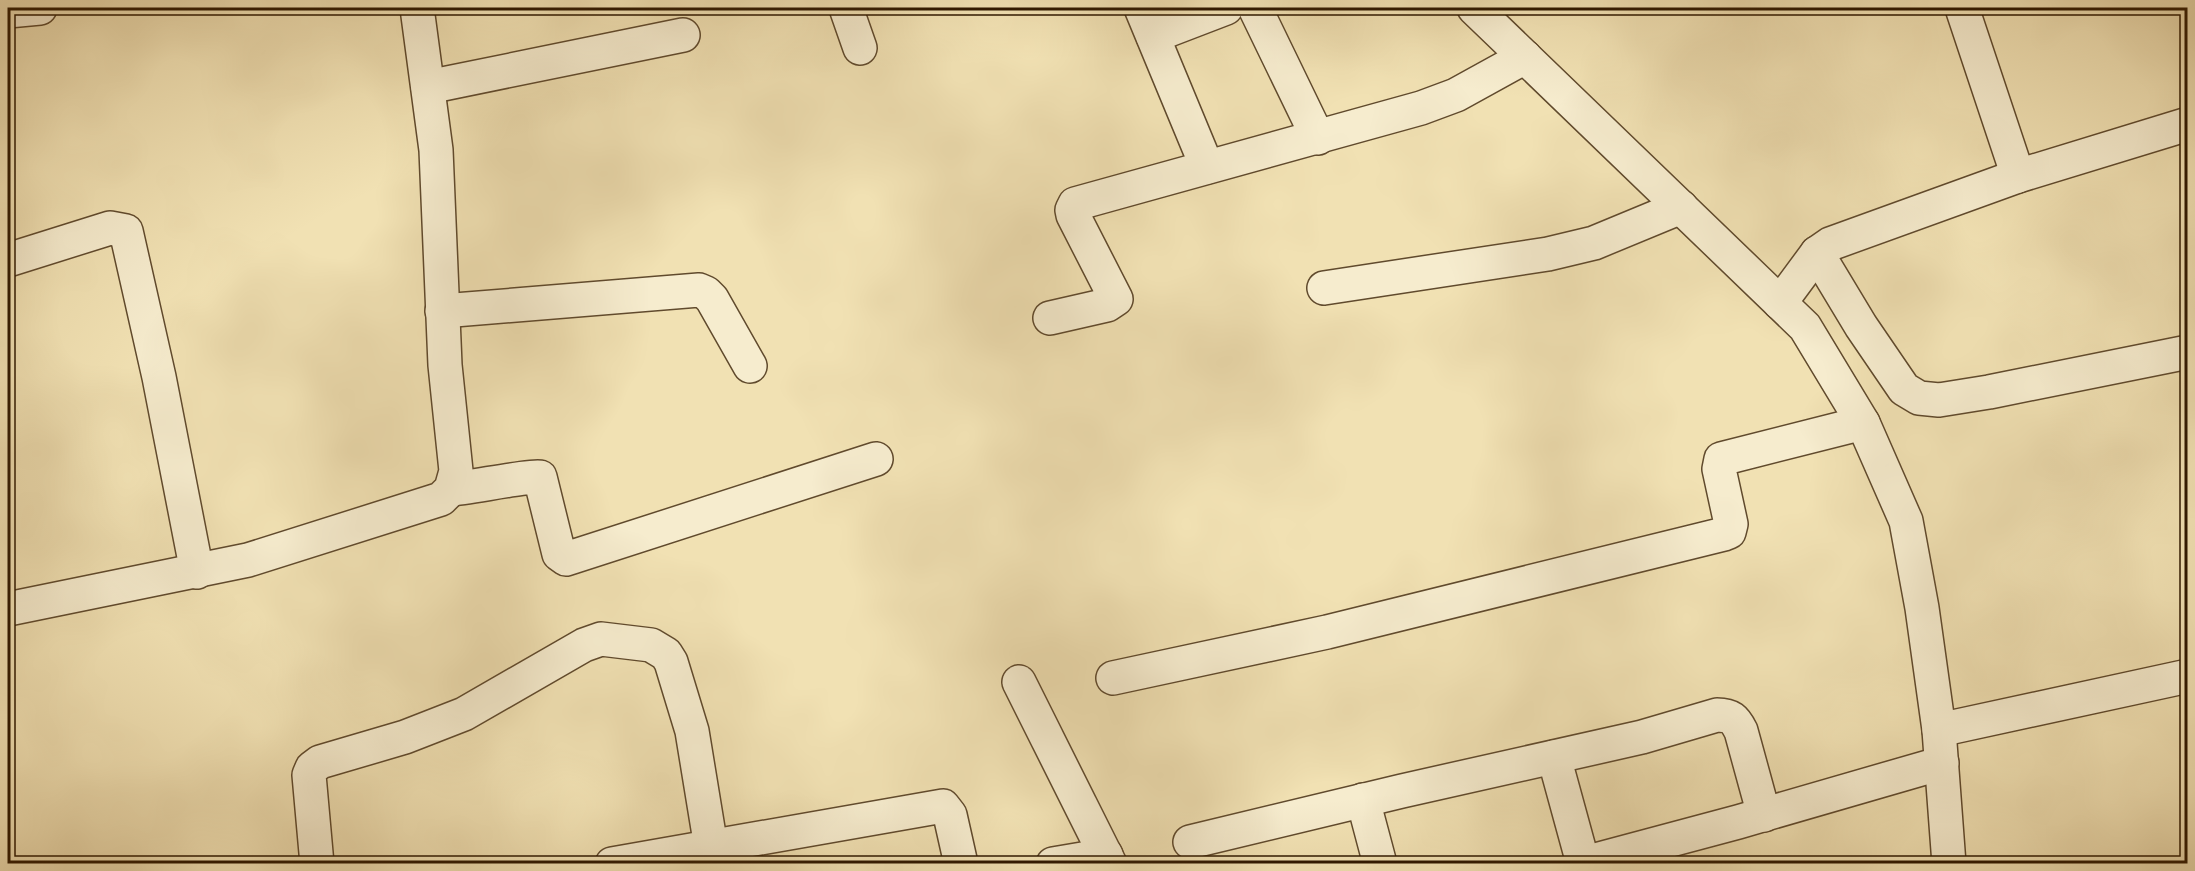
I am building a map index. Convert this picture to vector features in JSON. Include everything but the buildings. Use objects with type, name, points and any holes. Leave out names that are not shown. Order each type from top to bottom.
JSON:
[{"type":"street","points":[[8,11],[40,8]]},
{"type":"street","points":[[8,609],[248,560],[441,499],[451,489],[456,471],[442,311],[436,150],[452,82],[417,8]]},
{"type":"street","points":[[846,8],[860,48]]},
{"type":"street","points":[[1207,167],[1147,22],[1226,8]]},
{"type":"street","points":[[1255,8],[1318,138]]},
{"type":"street","points":[[1474,8],[1681,207],[1798,279],[1861,326],[1904,389],[1919,398],[1939,400],[1989,392],[2187,352]]},
{"type":"street","points":[[1962,8],[2018,176]]},
{"type":"street","points":[[452,82],[683,35]]},
{"type":"street","points":[[1050,318],[1107,305],[1116,299],[1073,215],[1072,210],[1075,204],[1421,108],[1456,95],[1525,57]]},
{"type":"street","points":[[1798,279],[1854,234],[2018,176],[2187,124]]},
{"type":"street","points":[[1324,288],[1548,255],[1594,243],[1681,207]]},
{"type":"street","points":[[8,260],[110,228],[126,231],[159,377],[196,572]]},
{"type":"street","points":[[1798,279],[1805,327],[1863,423],[1906,521],[1922,608],[1954,727],[1942,763],[1949,864]]},
{"type":"street","points":[[442,311],[699,290],[712,299],[750,366]]},
{"type":"street","points":[[1113,678],[1327,632],[1724,534],[1729,532],[1731,524],[1719,469],[1720,459],[1863,423]]},
{"type":"street","points":[[451,489],[487,486],[530,476],[540,477],[559,554],[566,559],[876,459]]},
{"type":"street","points":[[317,864],[309,775],[312,768],[321,762],[405,737],[464,714],[584,645],[611,639],[651,645],[666,654],[671,662],[692,731],[711,846]]},
{"type":"street","points":[[1954,727],[2187,676]]},
{"type":"street","points":[[1019,682],[1108,859],[1053,864]]},
{"type":"street","points":[[1190,842],[1728,715],[1735,719],[1741,730],[1764,815]]},
{"type":"street","points":[[1554,757],[1582,863],[1764,815],[1942,763]]},
{"type":"street","points":[[1363,800],[1380,864]]},
{"type":"street","points":[[612,864],[943,806],[950,815],[962,864]]}]
